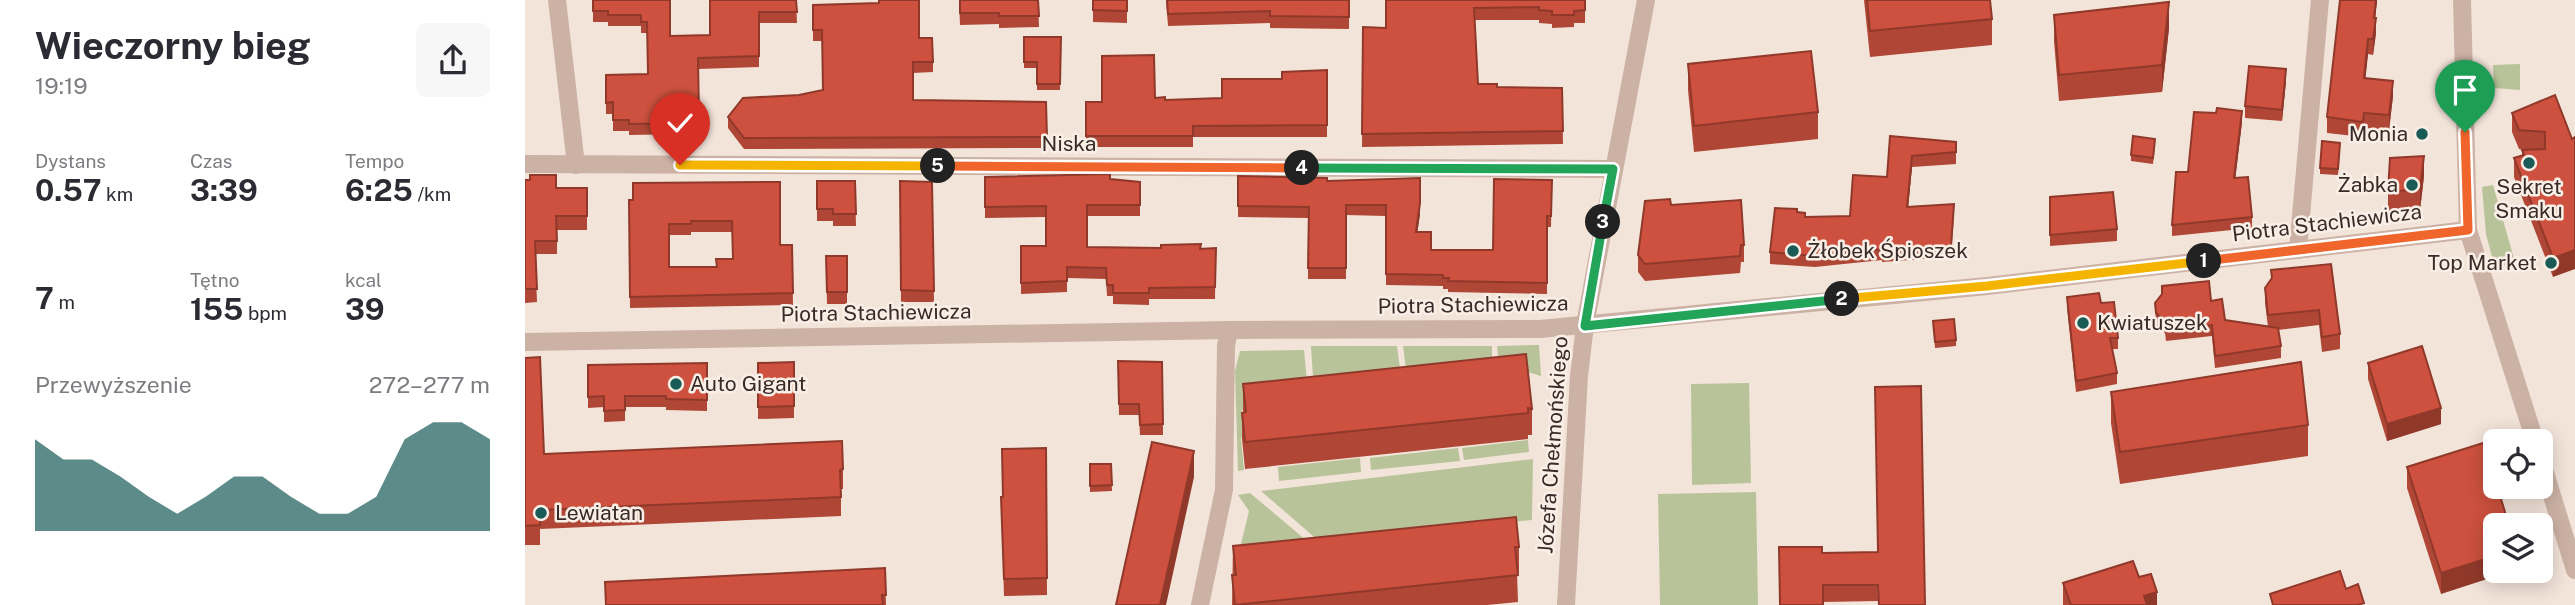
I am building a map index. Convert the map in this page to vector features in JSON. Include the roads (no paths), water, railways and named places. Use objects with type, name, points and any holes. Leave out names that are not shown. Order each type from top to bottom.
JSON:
[{"type":"street","points":[[557,0],[576,165]]},
{"type":"street","name":"Józefa Chełmońskiego","points":[[1566,605],[1579,376],[1585,326],[1646,0]]},
{"type":"street","points":[[2298,250],[2320,0]]},
{"type":"street","points":[[2462,0],[2468,230],[2531,429]]},
{"type":"street","name":"Niska","points":[[525,164],[1613,169]]},
{"type":"street","name":"Piotra Stachiewicza","points":[[525,342],[1229,330],[1475,330],[1585,326],[1987,286],[2468,230]]},
{"type":"street","points":[[1201,605],[1224,489],[1226,346],[1229,330]]},
{"type":"street","points":[[2553,499],[2575,570]]},
{"type":"place","name":"Monia","points":[[2422,134]]},
{"type":"place","name":"Sekret Smaku","points":[[2529,163]]},
{"type":"place","name":"Żabka","points":[[2412,185]]},
{"type":"place","name":"Żłobek Śpioszek","points":[[1793,251]]},
{"type":"place","name":"Top Market","points":[[2551,263]]},
{"type":"place","name":"Kwiatuszek","points":[[2083,323]]},
{"type":"place","name":"Auto Gigant","points":[[676,384]]},
{"type":"place","name":"Lewiatan","points":[[541,513]]}]
